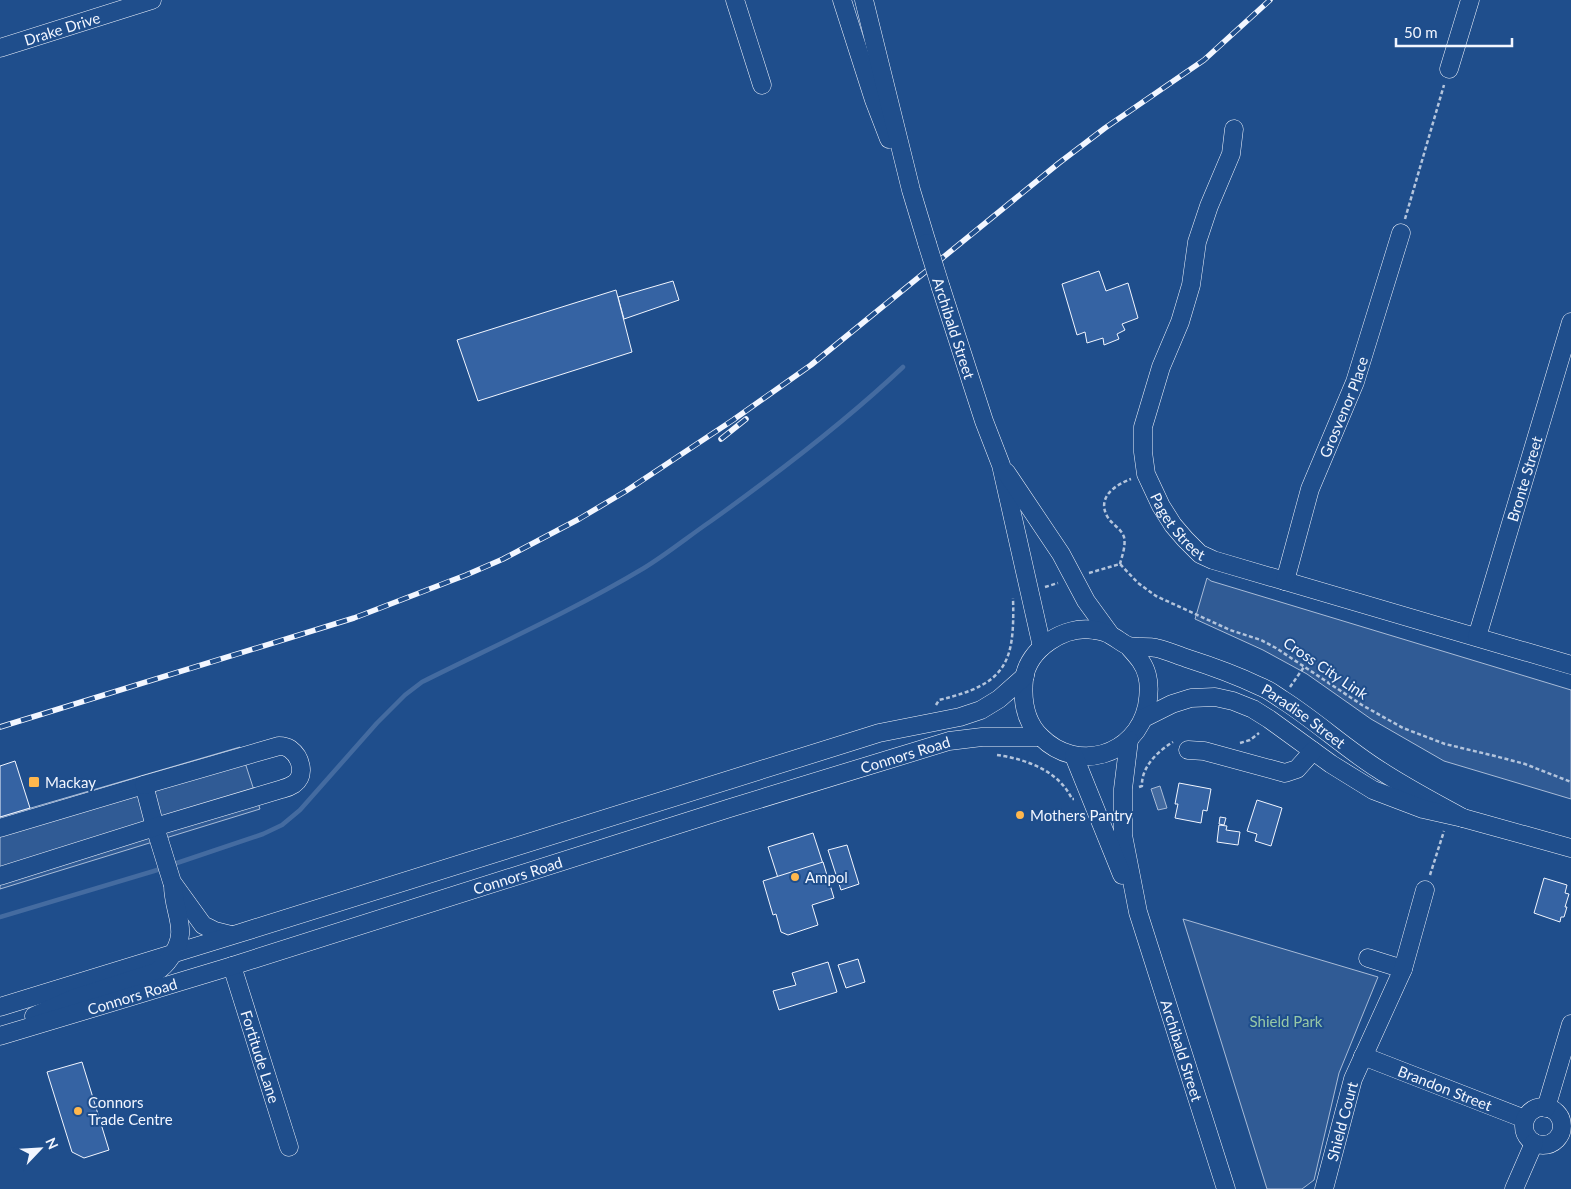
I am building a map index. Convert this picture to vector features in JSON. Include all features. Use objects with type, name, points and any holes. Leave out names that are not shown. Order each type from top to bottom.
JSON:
[{"type":"street","name":"Drake Drive","points":[[0,48],[152,0]]},
{"type":"street","points":[[735,0],[762,85]]},
{"type":"street","name":"Archibald Street","points":[[842,0],[878,113],[911,190]]},
{"type":"street","name":"Archibald Street","points":[[864,0],[911,190],[984,421],[1001,465],[1042,647]]},
{"type":"street","points":[[1449,69],[1470,0]]},
{"type":"street","name":"Paget Street","points":[[1234,129],[1231,154],[1208,206],[1197,242],[1191,285],[1180,322],[1161,367],[1143,428],[1143,452],[1146,474],[1173,525],[1200,554],[1213,560],[1571,665]]},
{"type":"street","name":"Grosvenor Place","points":[[1285,581],[1310,489],[1355,382],[1400,233]]},
{"type":"street","name":"Bronte Street","points":[[1477,637],[1571,322]]},
{"type":"street","name":"Archibald Street","points":[[1001,465],[1062,554],[1086,600],[1110,634]]},
{"type":"street","points":[[1092,629],[1110,634],[1128,646],[1140,659],[1147,675],[1150,692],[1144,718],[1129,740],[1112,751],[1094,756],[1074,756],[1056,749],[1040,737],[1028,719],[1023,698],[1024,676],[1031,660],[1042,647],[1057,636],[1074,630],[1092,629]]},
{"type":"street","name":"Paradise Street","points":[[1128,646],[1156,648],[1261,686],[1304,714],[1377,769],[1463,818]]},
{"type":"street","name":"Connors Road","points":[[0,1007],[870,735],[924,722],[960,717],[981,710],[999,698],[1024,676]]},
{"type":"street","name":"Paradise Street","points":[[1144,718],[1172,704],[1191,698],[1215,697],[1233,701],[1269,718],[1331,764],[1373,790],[1423,809],[1571,848]]},
{"type":"street","name":"Connors Road","points":[[1,1036],[232,966],[703,816],[949,741],[982,737],[1040,737]]},
{"type":"street","name":"Archibald Street","points":[[1129,740],[1123,789],[1123,835],[1138,912]]},
{"type":"street","points":[[0,828],[279,746],[289,748],[296,755],[301,765],[301,775],[294,784],[282,789],[0,876]]},
{"type":"street","name":"Paradise Street","points":[[1188,750],[1211,753],[1285,774],[1297,770],[1313,751]]},
{"type":"street","name":"Archibald Street","points":[[1074,756],[1138,912],[1226,1189]]},
{"type":"street","points":[[1,1036],[28,1019],[75,998],[156,972],[166,964],[174,953],[181,938],[181,929],[173,897],[172,880],[144,785]]},
{"type":"street","points":[[172,880],[204,925],[215,931],[232,935]]},
{"type":"street","name":"Shield Court","points":[[1324,1189],[1353,1079],[1403,969],[1425,890]]},
{"type":"street","points":[[1368,958],[1403,969]]},
{"type":"street","name":"Fortitude Lane","points":[[232,966],[289,1147]]},
{"type":"street","points":[[1546,1108],[1571,1024]]},
{"type":"street","name":"Brandon Street","points":[[1363,1056],[1525,1119]]},
{"type":"street","points":[[1546,1108],[1555,1112],[1566,1135],[1544,1145],[1534,1143],[1525,1133],[1525,1119],[1534,1109],[1546,1108]]},
{"type":"street","points":[[1514,1189],[1534,1143]]},
{"type":"path","points":[[1400,233],[1449,69]]},
{"type":"path","points":[[1087,573],[1120,564],[1124,537],[1106,516],[1106,495],[1116,485],[1146,474]]},
{"type":"path","name":"Cross City Link","points":[[1120,564],[1138,583],[1156,596],[1230,630],[1262,640],[1362,706],[1403,728],[1445,744],[1510,760],[1571,782]]},
{"type":"path","points":[[1043,587],[1058,583]]},
{"type":"path","points":[[977,689],[995,676],[1010,652],[1014,625],[1013,597]]},
{"type":"path","points":[[1288,691],[1304,667]]},
{"type":"path","points":[[996,749],[997,755],[1026,762],[1056,776],[1072,800],[1079,798]]},
{"type":"path","points":[[1425,890],[1444,831]]},
{"type":"shaded area","points":[[1207,578],[1211,581],[1571,690],[1571,799],[1444,761],[1371,719],[1307,674],[1263,650],[1195,619]]},
{"type":"shaded area","points":[[240,747],[260,809],[0,889],[0,817]]},
{"type":"shaded area","points":[[1160,786],[1167,808],[1158,810],[1151,789]]},
{"type":"shaded area","name":"Shield Park","points":[[1183,919],[1378,977],[1339,1073],[1314,1180],[1302,1189],[1267,1189]]},
{"type":"building","points":[[1099,271],[1106,291],[1128,283],[1138,318],[1122,324],[1125,330],[1117,334],[1119,339],[1104,345],[1103,338],[1087,343],[1085,332],[1077,335],[1062,284]]},
{"type":"building","points":[[673,281],[679,300],[624,319],[618,297]]},
{"type":"building","points":[[616,290],[632,352],[478,401],[457,340]]},
{"type":"building","points":[[15,761],[30,808],[0,817],[0,766]]},
{"type":"building","points":[[1179,783],[1211,789],[1207,811],[1203,810],[1201,823],[1175,818],[1178,804],[1175,804]]},
{"type":"building","points":[[1257,800],[1282,808],[1271,846],[1255,841],[1257,834],[1247,831]]},
{"type":"building","points":[[1220,817],[1226,818],[1224,825],[1219,824]]},
{"type":"building","points":[[1219,825],[1227,826],[1226,830],[1240,832],[1238,845],[1217,842]]},
{"type":"building","points":[[813,833],[824,867],[779,881],[768,847]]},
{"type":"building","points":[[847,845],[859,884],[841,890],[828,850]]},
{"type":"building","points":[[823,862],[834,898],[812,905],[818,925],[788,935],[781,932],[776,914],[773,915],[763,881]]},
{"type":"building","points":[[1544,878],[1567,885],[1565,893],[1569,894],[1565,907],[1567,907],[1564,917],[1561,917],[1560,922],[1534,913]]},
{"type":"building","points":[[858,959],[865,982],[846,988],[838,965]]},
{"type":"building","points":[[828,962],[837,992],[779,1010],[773,991],[796,985],[792,973]]},
{"type":"building","name":"Connors Trade Centre","points":[[82,1062],[109,1150],[84,1158],[72,1152],[47,1072]]},
{"type":"waterway","points":[[171,865],[263,834],[282,825],[300,810],[377,723],[405,695],[422,682],[562,613],[653,563],[786,466],[858,408],[903,367]]},
{"type":"waterway","points":[[0,917],[164,868]]},
{"type":"railway","points":[[0,727],[354,618],[503,559],[579,519],[626,491],[733,420],[811,365],[1059,163],[1105,128],[1204,60],[1270,0]]},
{"type":"railway","points":[[721,439],[746,419]]},
{"type":"place","name":"Mackay","points":[[34,782]]},
{"type":"place","name":"Mothers Pantry","points":[[1020,815]]},
{"type":"place","name":"Ampol","points":[[795,877]]},
{"type":"place","name":"Connors Trade Centre","points":[[78,1111]]}]
